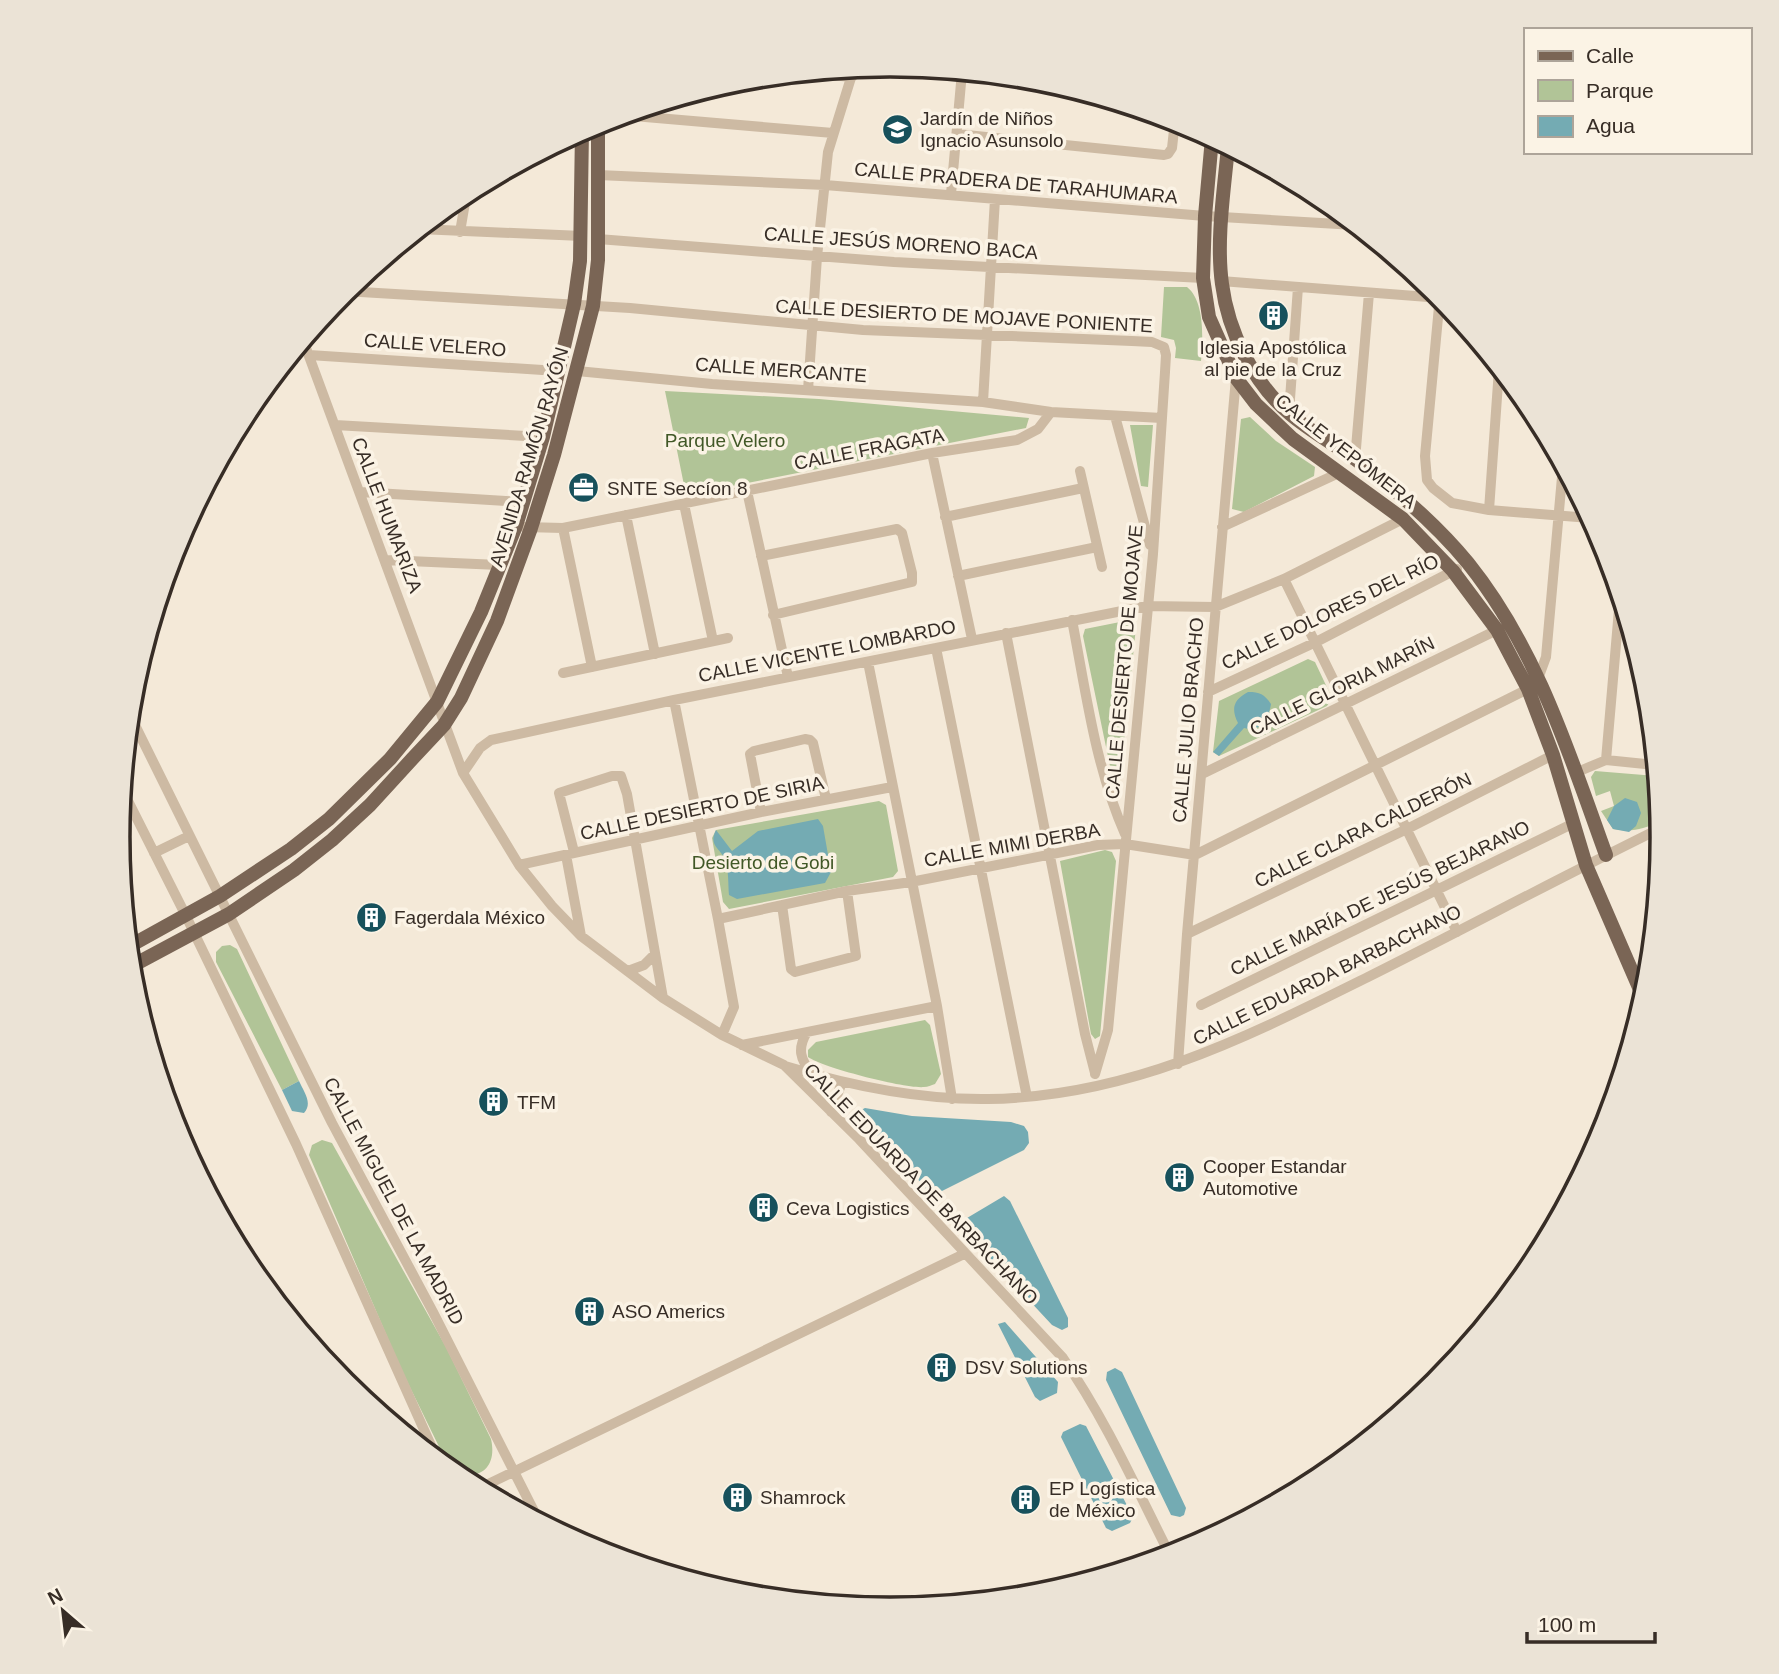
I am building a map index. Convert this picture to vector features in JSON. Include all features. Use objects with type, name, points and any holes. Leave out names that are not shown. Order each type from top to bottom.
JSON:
[{"type":"main road","name":"AVENIDA RAMÓN RAYÓN","points":[[140,962],[229,914],[294,870],[352,822],[444,725],[461,698],[497,621],[531,528],[593,306],[598,239],[598,135]]},
{"type":"main road","name":"AVENIDA RAMÓN RAYÓN","points":[[137,942],[220,896],[291,849],[328,819],[390,759],[437,702],[471,636],[516,526],[543,437],[574,304],[582,236],[582,142]]},
{"type":"main road","name":"CALLE YEPÓMERA","points":[[1211,149],[1203,278],[1209,317],[1236,378],[1270,419],[1403,519],[1453,571],[1497,630],[1528,689],[1553,755],[1586,865],[1636,982]]},
{"type":"main road","name":"CALLE YEPÓMERA","points":[[1228,156],[1221,216],[1221,281],[1228,315],[1237,338],[1263,384],[1289,413],[1355,460],[1419,513],[1468,563],[1506,616],[1539,676],[1606,855]]},
{"type":"street","points":[[808,390],[825,184],[833,133],[851,79]]},
{"type":"street","points":[[951,194],[961,81]]},
{"type":"street","points":[[645,117],[833,133]]},
{"type":"street","points":[[957,134],[1164,155],[1172,148],[1174,133]]},
{"type":"street","name":"CALLE PRADERA DE TARAHUMARA","points":[[598,175],[825,184],[1205,216],[1338,224]]},
{"type":"street","points":[[984,402],[995,199]]},
{"type":"street","points":[[460,232],[464,207]]},
{"type":"street","points":[[433,230],[582,236]]},
{"type":"street","name":"CALLE JESÚS MORENO BACA","points":[[598,239],[817,257],[1203,278]]},
{"type":"street","points":[[1221,281],[1423,296]]},
{"type":"street","points":[[1289,413],[1298,287]]},
{"type":"street","name":"CALLE DESIERTO DE MOJAVE PONIENTE","points":[[361,292],[574,304],[814,327],[1152,342],[1164,347],[1166,355],[1162,418]]},
{"type":"street","points":[[1355,460],[1369,293]]},
{"type":"street","points":[[1439,312],[1425,456],[1425,471],[1433,488],[1452,503],[1489,510],[1578,517]]},
{"type":"street","name":"CALLE HUMARIZA","points":[[307,350],[437,702]]},
{"type":"street","name":"CALLE VELERO","points":[[309,355],[558,371]]},
{"type":"street","name":"CALLE MERCANTE","points":[[577,371],[984,402],[1051,412],[1162,418]]},
{"type":"street","name":"CALLE JULIO BRACHO","points":[[1178,1065],[1236,378]]},
{"type":"street","points":[[1489,510],[1498,383]]},
{"type":"street","name":"CALLE FRAGATA","points":[[516,526],[564,528],[932,453],[1017,440],[1038,429],[1051,412]]},
{"type":"street","points":[[1115,416],[1153,554]]},
{"type":"street","name":"CALLE DESIERTO DE MOJAVE","points":[[1096,1074],[1108,1030],[1153,554],[1162,418]]},
{"type":"street","points":[[335,425],[543,437]]},
{"type":"street","points":[[932,453],[972,639]]},
{"type":"street","points":[[1080,471],[1102,567]]},
{"type":"street","points":[[1222,527],[1341,472]]},
{"type":"street","points":[[1195,855],[1528,689],[1539,676],[1546,657],[1562,483]]},
{"type":"street","points":[[945,517],[1083,488]]},
{"type":"street","points":[[747,491],[788,677]]},
{"type":"street","points":[[360,492],[524,502]]},
{"type":"street","points":[[684,504],[713,641]]},
{"type":"street","points":[[626,515],[655,654]]},
{"type":"street","points":[[1215,607],[1284,579],[1403,519]]},
{"type":"street","points":[[564,528],[592,667]]},
{"type":"street","points":[[761,556],[897,529],[902,533],[912,573],[912,582],[773,615]]},
{"type":"street","points":[[958,576],[1097,547]]},
{"type":"street","points":[[386,560],[499,565]]},
{"type":"street","name":"CALLE DOLORES DEL RÍO","points":[[1208,692],[1316,642],[1468,563]]},
{"type":"street","points":[[1284,579],[1457,932]]},
{"type":"street","name":"CALLE VICENTE LOMBARDO","points":[[463,773],[480,748],[491,740],[972,639],[1147,606],[1215,607]]},
{"type":"street","points":[[1072,620],[1099,759],[1126,840]]},
{"type":"street","points":[[1606,760],[1618,621]]},
{"type":"street","name":"CALLE GLORIA MARÍN","points":[[1202,774],[1497,630]]},
{"type":"street","points":[[1006,633],[1084,1034],[1099,1086]]},
{"type":"street","points":[[563,673],[729,638]]},
{"type":"street","points":[[936,648],[1027,1097]]},
{"type":"street","points":[[868,662],[937,1006],[952,1099]]},
{"type":"street","name":"CALLE DESIERTO DE SIRIA","points":[[674,700],[719,919],[734,1007],[722,1035]]},
{"type":"street","name":"CALLE EDUARDA DE BARBACHANO","points":[[437,702],[463,773],[519,864],[552,906],[581,936],[663,998],[722,1035],[784,1065],[831,1112],[1063,1358],[1087,1394],[1167,1544]]},
{"type":"street","name":"CALLE MIGUEL DE LA MADRID","points":[[138,729],[332,1123],[433,1312],[532,1508]]},
{"type":"street","points":[[761,812],[750,754],[805,739],[813,743],[826,799]]},
{"type":"street","name":"CALLE CLARA CALDERÓN","points":[[1187,934],[1407,829],[1553,755]]},
{"type":"street","points":[[1575,773],[1606,760],[1646,764]]},
{"type":"street","points":[[581,936],[559,793],[619,775],[624,780],[663,998]]},
{"type":"street","name":"CALLE DESIERTO DE SIRIA","points":[[519,864],[892,787]]},
{"type":"street","points":[[131,806],[296,1144],[429,1442]]},
{"type":"street","name":"CALLE MARÍA DE JESÚS BEJARANO","points":[[1200,1005],[1574,823]]},
{"type":"street","name":"CALLE EDUARDA BARBACHANO","points":[[784,1065],[842,1082],[912,1095],[952,1099],[1027,1097],[1099,1086],[1178,1065],[1240,1040],[1650,833]]},
{"type":"street","points":[[154,853],[189,836]]},
{"type":"street","name":"CALLE MIMI DERBA","points":[[719,919],[847,891],[911,882],[1048,853],[1126,840],[1195,855]]},
{"type":"street","points":[[782,905],[791,969],[795,972],[856,956],[847,891]]},
{"type":"street","points":[[628,971],[643,965],[654,954]]},
{"type":"street","points":[[742,1045],[937,1006]]},
{"type":"street","points":[[807,1032],[800,1051],[812,1074]]},
{"type":"street","points":[[831,1112],[842,1082]]},
{"type":"street","points":[[490,1483],[964,1254]]},
{"type":"green space","points":[[1164,287],[1187,287],[1193,293],[1202,321],[1201,361],[1175,358],[1174,340],[1161,337]]},
{"type":"green space","name":"Parque Velero","points":[[665,391],[819,399],[1029,418],[1026,428],[686,495]]},
{"type":"green space","points":[[1250,417],[1276,441],[1315,467],[1314,476],[1244,512],[1232,509],[1241,419]]},
{"type":"green space","points":[[1130,425],[1153,425],[1148,487],[1141,486]]},
{"type":"green space","points":[[1130,620],[1136,627],[1121,773],[1111,771],[1083,636],[1085,629]]},
{"type":"green space","points":[[1308,659],[1315,662],[1332,698],[1327,706],[1219,756],[1213,752],[1219,701]]},
{"type":"green space","points":[[1595,771],[1647,775],[1650,825],[1637,830],[1613,829],[1601,811],[1614,806],[1610,791],[1596,796],[1591,777]]},
{"type":"green space","name":"Desierto de Gobi","points":[[879,801],[886,805],[898,871],[893,877],[729,909],[723,902],[712,838],[716,830]]},
{"type":"green space","points":[[1105,850],[1112,852],[1116,861],[1100,1036],[1095,1039],[1091,1034],[1060,861]]},
{"type":"green space","points":[[230,945],[237,949],[299,1081],[282,1090],[216,962],[216,952],[222,946]]},
{"type":"green space","points":[[925,1020],[930,1025],[941,1074],[935,1084],[924,1087],[901,1085],[830,1067],[808,1057],[808,1050],[816,1042]]},
{"type":"green space","points":[[322,1140],[332,1143],[446,1347],[491,1439],[491,1461],[480,1473],[475,1474],[441,1450],[401,1369],[309,1155],[312,1145]]},
{"type":"water","points":[[1248,692],[1259,693],[1266,698],[1271,704],[1268,714],[1259,726],[1244,728],[1219,756],[1213,752],[1238,723],[1234,713],[1235,705],[1239,698]]},
{"type":"water","points":[[1625,798],[1637,802],[1641,813],[1636,826],[1629,832],[1613,829],[1607,820],[1614,806]]},
{"type":"water","points":[[818,819],[823,826],[831,872],[825,883],[737,899],[729,895],[726,864],[713,840],[716,830],[732,851],[758,831]]},
{"type":"water","points":[[299,1081],[308,1101],[304,1113],[292,1111],[282,1090]]},
{"type":"water","points":[[865,1108],[912,1116],[1011,1122],[1024,1126],[1028,1132],[1029,1143],[1024,1150],[930,1197],[925,1187],[862,1120],[859,1111]]},
{"type":"water","points":[[1004,1196],[1010,1201],[1068,1318],[1068,1327],[1062,1330],[1052,1325],[964,1230],[967,1218]]},
{"type":"water","points":[[1005,1322],[1058,1382],[1057,1393],[1040,1401],[1035,1397],[998,1324]]},
{"type":"water","points":[[1115,1368],[1122,1372],[1186,1508],[1184,1515],[1180,1517],[1171,1515],[1106,1380],[1107,1372]]},
{"type":"water","points":[[1080,1424],[1086,1426],[1133,1517],[1130,1523],[1112,1531],[1106,1528],[1061,1437],[1063,1432]]},
{"type":"place","name":"Jardín de Niños Ignacio Asunsolo","points":[[897,129]]},
{"type":"place","name":"Iglesia Apostólica al pie de la Cruz","points":[[1273,316]]},
{"type":"place","name":"SNTE Seccíon 8","points":[[584,488]]},
{"type":"place","name":"Fagerdala México","points":[[371,917]]},
{"type":"place","name":"TFM","points":[[494,1102]]},
{"type":"place","name":"Cooper Estandar Automotive","points":[[1180,1177]]},
{"type":"place","name":"Ceva Logistics","points":[[763,1208]]},
{"type":"place","name":"ASO Americs","points":[[589,1311]]},
{"type":"place","name":"DSV Solutions","points":[[942,1367]]},
{"type":"place","name":"Shamrock","points":[[737,1497]]},
{"type":"place","name":"EP Logística de México","points":[[1026,1499]]}]
